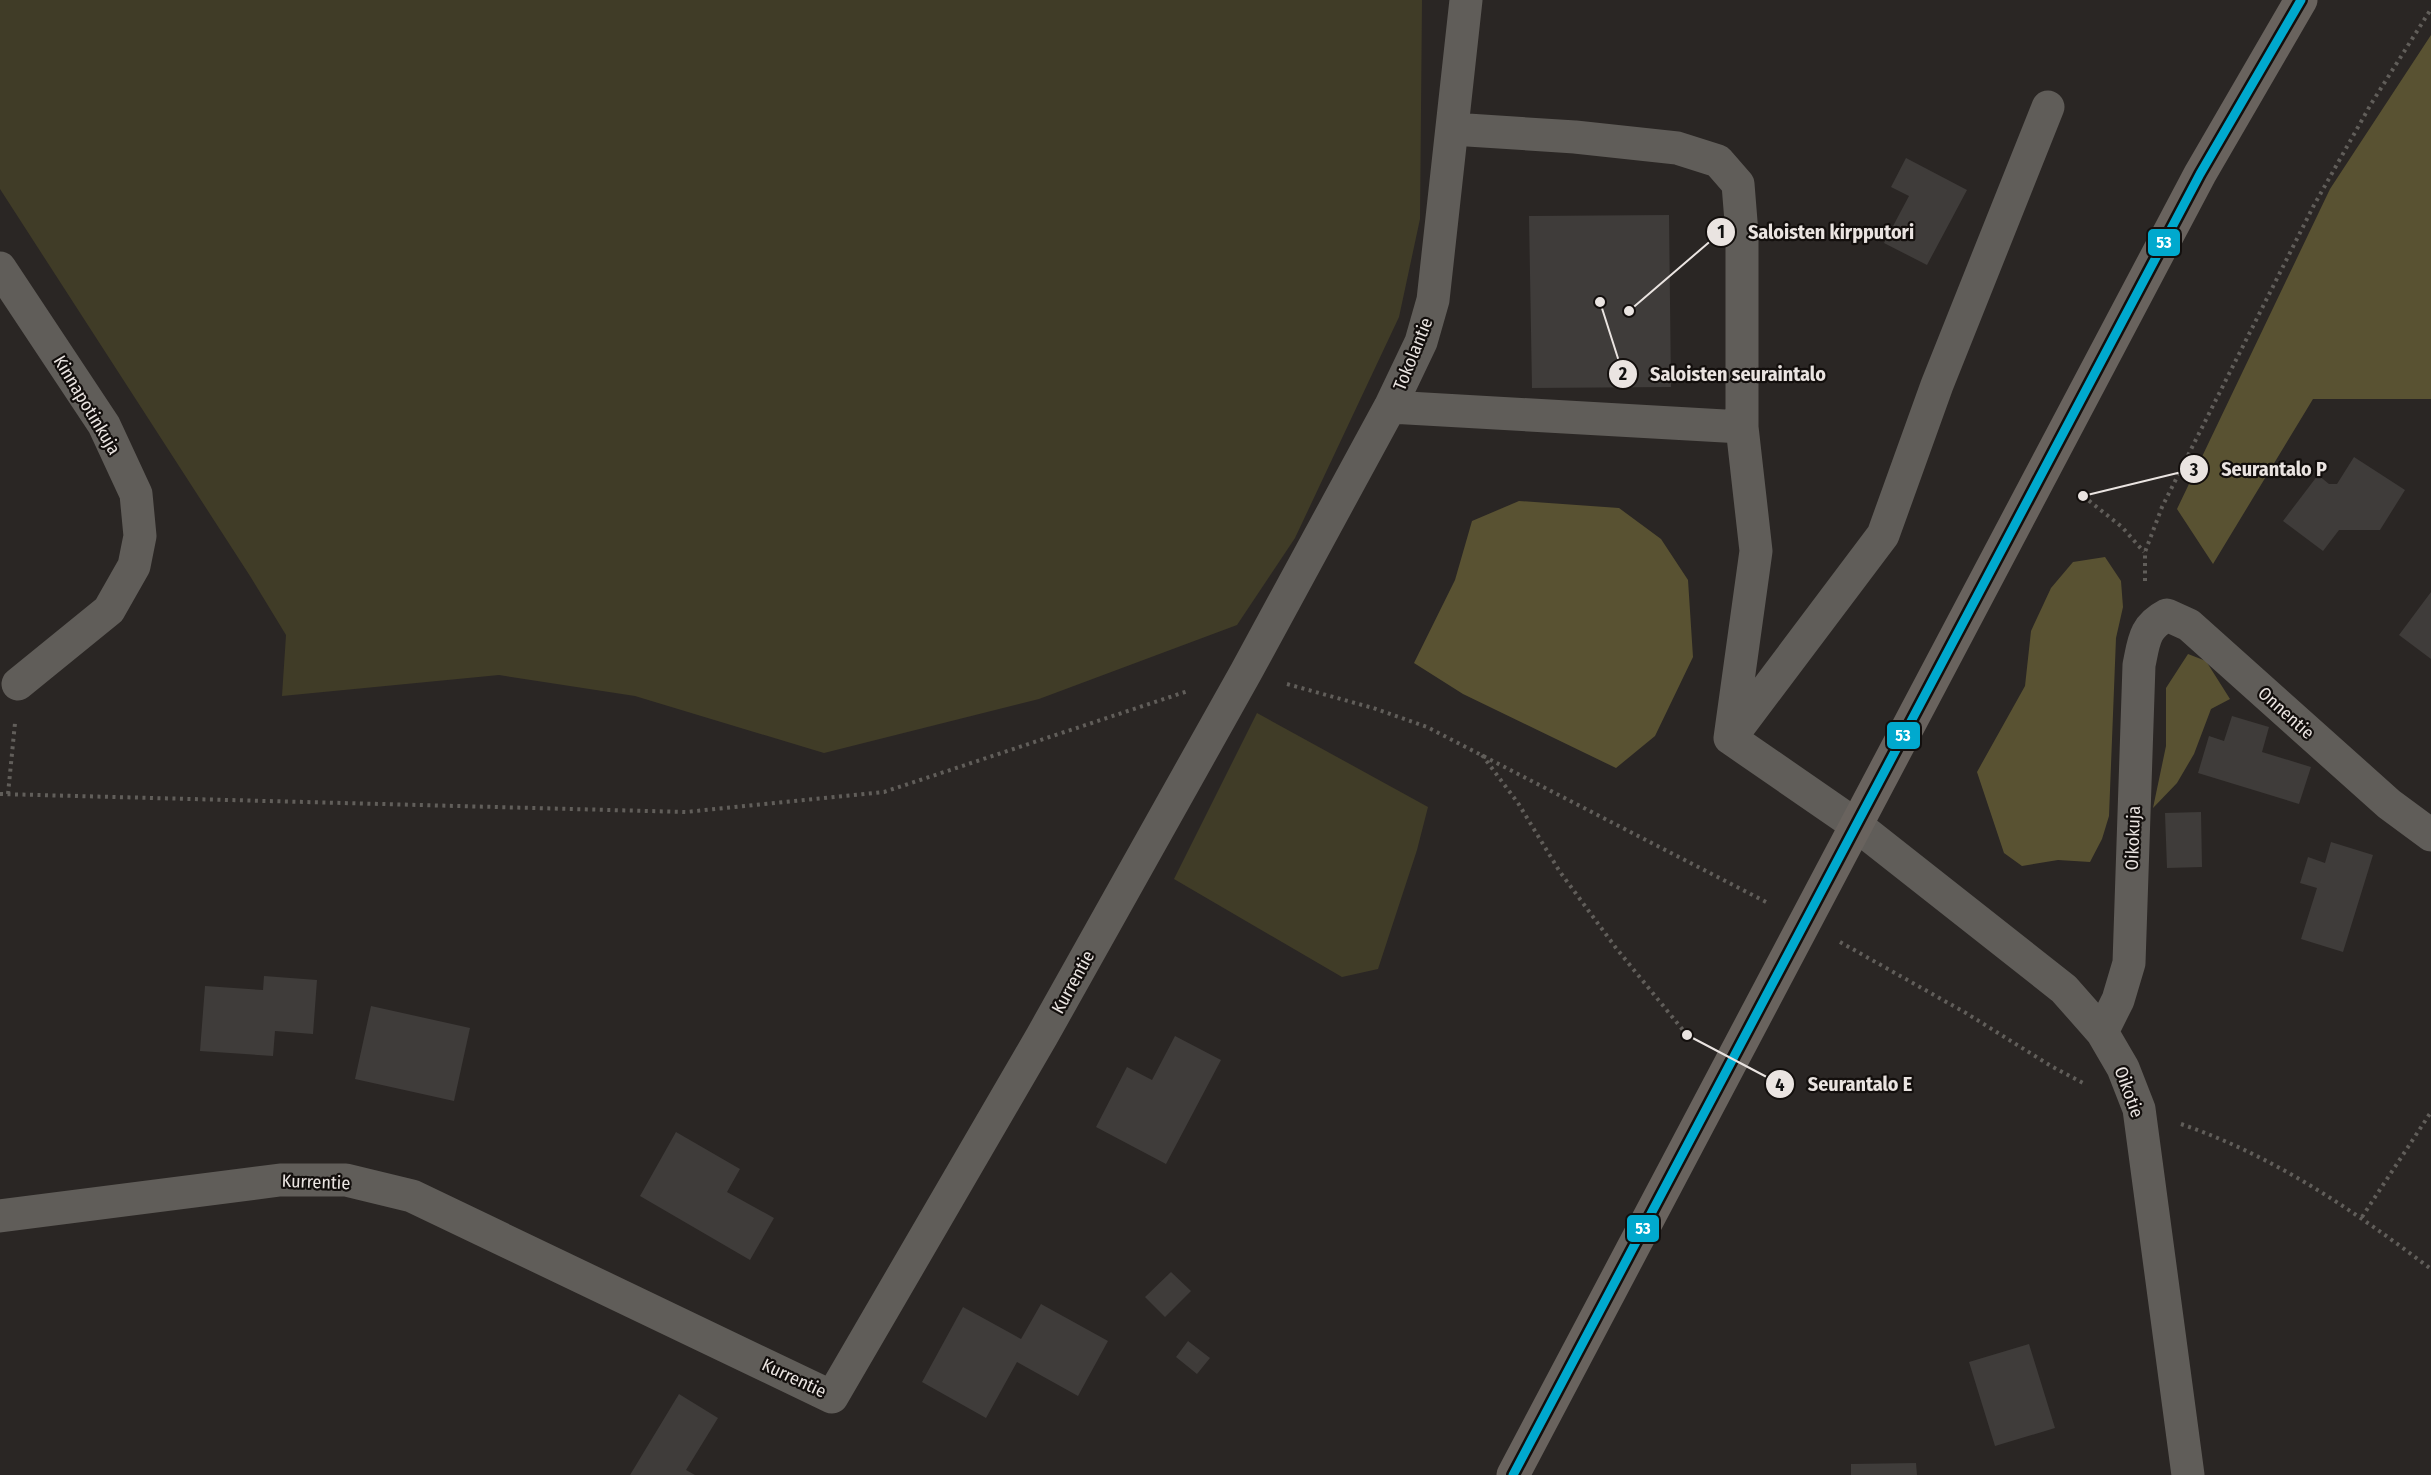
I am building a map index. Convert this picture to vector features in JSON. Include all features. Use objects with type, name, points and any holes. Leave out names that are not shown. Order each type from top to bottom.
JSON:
[{"type":"highway","points":[[1514,1475],[2200,174],[2301,0]]},
{"type":"street","name":"Tokolantie","points":[[1246,672],[1390,407],[1421,342],[1433,300],[1466,0]]},
{"type":"street","points":[[1730,738],[1883,535],[1937,385],[2048,107]]},
{"type":"street","points":[[1452,129],[1575,137],[1677,147],[1718,161],[1737,184],[1742,245],[1742,427],[1756,551],[1730,738]]},
{"type":"street","name":"Kinnapotinkuja","points":[[0,268],[104,425],[136,494],[140,536],[134,566],[109,610],[18,684]]},
{"type":"street","points":[[1390,407],[1742,427]]},
{"type":"street","name":"Onnentie","points":[[2145,639],[2154,622],[2167,615],[2189,626],[2389,804],[2431,836]]},
{"type":"street","name":"Oikokuja","points":[[2102,1032],[2118,1000],[2129,963],[2139,665],[2145,639]]},
{"type":"street","name":"Kurrentie","points":[[0,1216],[280,1180],[346,1180],[412,1196],[832,1397],[1042,1036],[1246,672]]},
{"type":"street","name":"Oikotie","points":[[1730,738],[1856,825],[2064,989],[2102,1032],[2122,1068],[2139,1109],[2188,1475]]},
{"type":"path","points":[[2145,639],[2145,552],[2162,507],[2313,207],[2371,104],[2431,9]]},
{"type":"path","points":[[2083,496],[2122,526],[2145,552]]},
{"type":"path","points":[[0,794],[686,812],[884,792],[1246,672],[1373,708],[1427,727],[1768,903]]},
{"type":"path","points":[[8,794],[18,684]]},
{"type":"path","points":[[1480,753],[1518,803],[1560,872],[1616,948],[1687,1035]]},
{"type":"path","points":[[1837,940],[1966,1013],[2051,1066],[2139,1109],[2214,1135],[2279,1167],[2362,1217],[2431,1269]]},
{"type":"path","points":[[2362,1217],[2431,1112]]},
{"type":"shaded area","points":[[0,0],[1422,0],[1420,219],[1399,317],[1295,538],[1237,625],[1039,699],[824,753],[635,696],[499,675],[282,696],[286,635],[0,189]]},
{"type":"shaded area","points":[[2431,35],[2431,399],[2313,399],[2213,564],[2177,509],[2330,189]]},
{"type":"shaded area","points":[[1519,501],[1619,508],[1661,539],[1688,580],[1693,657],[1655,736],[1616,768],[1463,694],[1414,663],[1455,580],[1472,521]]},
{"type":"shaded area","points":[[2105,557],[2121,581],[2123,607],[2116,638],[2109,816],[2102,839],[2090,862],[2058,860],[2022,866],[2004,853],[1977,772],[2025,686],[2031,631],[2051,588],[2073,562]]},
{"type":"shaded area","points":[[2188,654],[2206,661],[2230,699],[2211,709],[2194,754],[2177,783],[2153,808],[2166,746],[2166,688]]},
{"type":"shaded area","points":[[1257,713],[1428,807],[1417,850],[1378,969],[1342,977],[1174,879]]},
{"type":"building","points":[[1906,158],[1967,190],[1927,265],[1884,243],[1909,196],[1891,187]]},
{"type":"building","points":[[1669,215],[1671,387],[1532,388],[1529,216]]},
{"type":"building","points":[[2354,457],[2405,490],[2380,530],[2339,530],[2323,551],[2283,521],[2318,475],[2329,484],[2337,484]]},
{"type":"building","points":[[2431,592],[2431,659],[2399,635]]},
{"type":"building","points":[[2232,716],[2269,727],[2262,752],[2311,767],[2299,804],[2198,773],[2209,736],[2224,741]]},
{"type":"building","points":[[2201,812],[2202,867],[2167,868],[2165,813]]},
{"type":"building","points":[[2331,842],[2373,855],[2343,952],[2301,939],[2317,888],[2300,883],[2308,857],[2325,863]]},
{"type":"building","points":[[264,976],[317,980],[313,1034],[275,1031],[273,1056],[200,1051],[205,986],[263,990]]},
{"type":"building","points":[[371,1006],[470,1028],[454,1101],[355,1079]]},
{"type":"building","points":[[1175,1036],[1221,1060],[1166,1164],[1096,1127],[1127,1067],[1152,1080]]},
{"type":"building","points":[[676,1132],[740,1169],[727,1192],[774,1218],[750,1260],[640,1196]]},
{"type":"building","points":[[1171,1272],[1191,1291],[1165,1317],[1145,1297]]},
{"type":"building","points":[[1041,1304],[1108,1341],[1078,1396],[1017,1362],[986,1418],[922,1382],[963,1307],[1021,1339]]},
{"type":"building","points":[[1188,1341],[1210,1358],[1197,1374],[1176,1357]]},
{"type":"building","points":[[2029,1344],[2055,1428],[1995,1446],[1969,1362]]},
{"type":"building","points":[[679,1394],[718,1418],[686,1470],[695,1475],[630,1475]]},
{"type":"building","points":[[1916,1463],[1917,1475],[1851,1475],[1851,1464]]},
{"type":"transit line","name":"53","points":[[1513,1475],[2200,174],[2301,0]]},
{"type":"place","name":"Saloisten seuraintalo","points":[[1600,302]]},
{"type":"place","name":"Saloisten kirpputori","points":[[1629,311]]},
{"type":"place","name":"Seurantalo P","points":[[2083,496]]},
{"type":"place","name":"Seurantalo E","points":[[1687,1035]]}]
